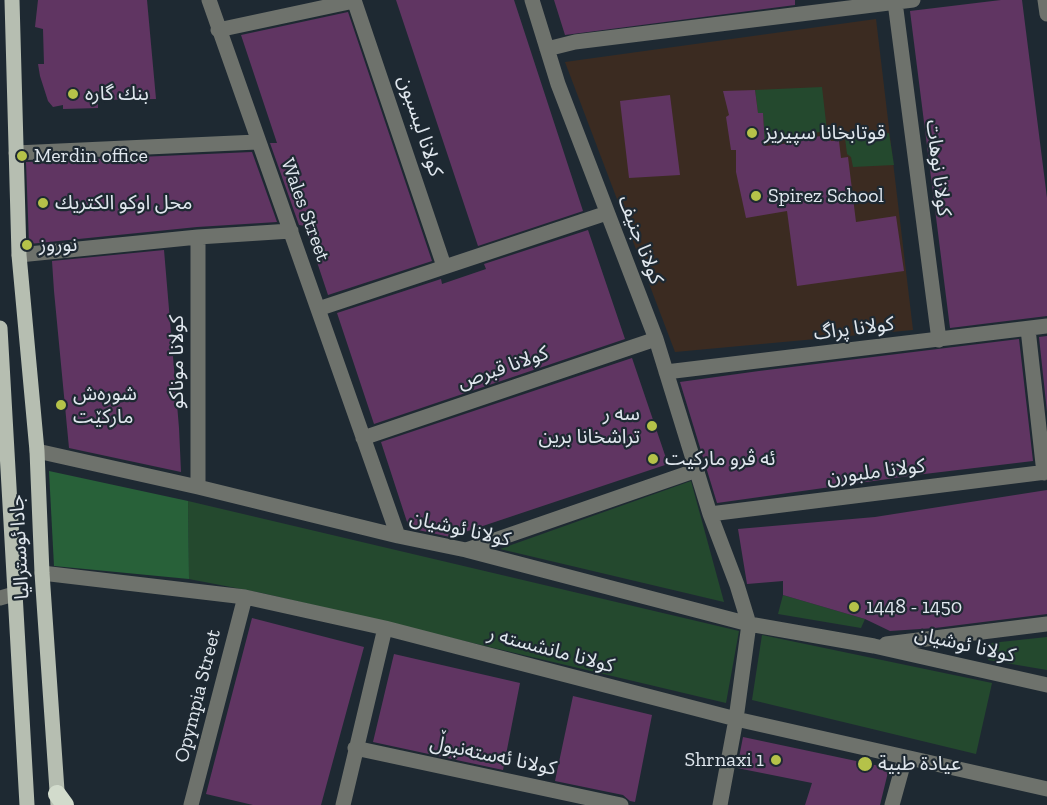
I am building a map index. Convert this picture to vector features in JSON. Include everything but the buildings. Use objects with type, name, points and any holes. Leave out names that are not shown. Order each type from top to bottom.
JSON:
[{"type":"main road","name":"جادا ئوسترالیا","points":[[12,0],[19,255],[37,451],[42,573],[60,801]]},
{"type":"main road","name":"جادا ئوسترالیا","points":[[0,327],[7,596],[27,805]]},
{"type":"street","name":"Wales Street","points":[[209,0],[257,142],[291,231],[398,536]]},
{"type":"street","name":"كولانا جنيف","points":[[532,0],[558,84],[656,339],[710,514],[749,624],[736,719],[720,805]]},
{"type":"street","points":[[547,49],[575,42],[913,0]]},
{"type":"street","points":[[1045,0],[1047,14]]},
{"type":"street","points":[[218,30],[354,1]]},
{"type":"street","name":"كولانا ليسبون","points":[[354,1],[444,266]]},
{"type":"street","name":"كولانا نوهات","points":[[895,2],[939,340]]},
{"type":"street","points":[[16,153],[257,142]]},
{"type":"street","points":[[318,309],[607,213]]},
{"type":"street","points":[[19,255],[198,237],[291,231]]},
{"type":"street","name":"كولانا موناكو","points":[[198,237],[198,486]]},
{"type":"street","name":"كولانا پراگ","points":[[666,372],[1047,326]]},
{"type":"street","points":[[1028,328],[1045,472]]},
{"type":"street","name":"كولانا قبرص","points":[[363,438],[656,339]]},
{"type":"street","name":"كولانا ئوشيان","points":[[37,451],[198,486],[398,536],[466,550],[749,624],[874,646],[1047,685]]},
{"type":"street","points":[[466,550],[697,470]]},
{"type":"street","name":"كولانا ملبورن","points":[[710,514],[1045,472]]},
{"type":"street","name":"كولانا مانشسته ر","points":[[42,573],[245,597],[385,628],[736,719],[1047,789]]},
{"type":"street","name":"Opympia Street","points":[[191,805],[245,597]]},
{"type":"street","name":"كولانا ئوشيان","points":[[874,646],[1047,624]]},
{"type":"street","points":[[343,805],[385,628]]},
{"type":"street","name":"كولانا ئەستەنبوڵ","points":[[355,748],[621,805]]},
{"type":"street","points":[[892,805],[905,758]]},
{"type":"shaded area","name":"Spirez School","points":[[876,19],[913,330],[675,352],[565,62]]},
{"type":"green space","points":[[822,87],[827,131],[761,141],[764,129],[763,114],[758,113],[755,90]]},
{"type":"green space","points":[[889,133],[894,165],[853,167],[851,157],[847,154],[845,138]]},
{"type":"green space","points":[[49,471],[188,501],[189,579],[54,566]]},
{"type":"green space","points":[[691,481],[724,602],[500,549]]},
{"type":"green space","points":[[188,501],[739,631],[726,703],[262,593],[189,579]]},
{"type":"green space","points":[[783,595],[865,619],[861,628],[778,614]]},
{"type":"green space","points":[[762,635],[992,683],[976,754],[752,700]]},
{"type":"green space","points":[[1047,637],[1047,670],[988,660],[991,643]]},
{"type":"place","name":"بنك گاره","points":[[73,94]]},
{"type":"place","name":"قوتابخانا سپيريز","points":[[752,133]]},
{"type":"place","name":"Merdin office","points":[[22,156]]},
{"type":"place","name":"Spirez School","points":[[756,196]]},
{"type":"place","name":"محل اوكو الكتريك","points":[[43,203]]},
{"type":"place","name":"نوروز","points":[[27,245]]},
{"type":"place","name":"شوره‌ش ماركێت","points":[[61,405]]},
{"type":"place","name":"سه ر تراشخانا برين","points":[[652,426]]},
{"type":"place","name":"ئه ڤرو ماركيت","points":[[653,459]]},
{"type":"place","name":"1448 - 1450","points":[[854,607]]},
{"type":"place","name":"Shrnaxi 1","points":[[776,760]]},
{"type":"place","name":"عيادة طبية","points":[[865,764]]}]
